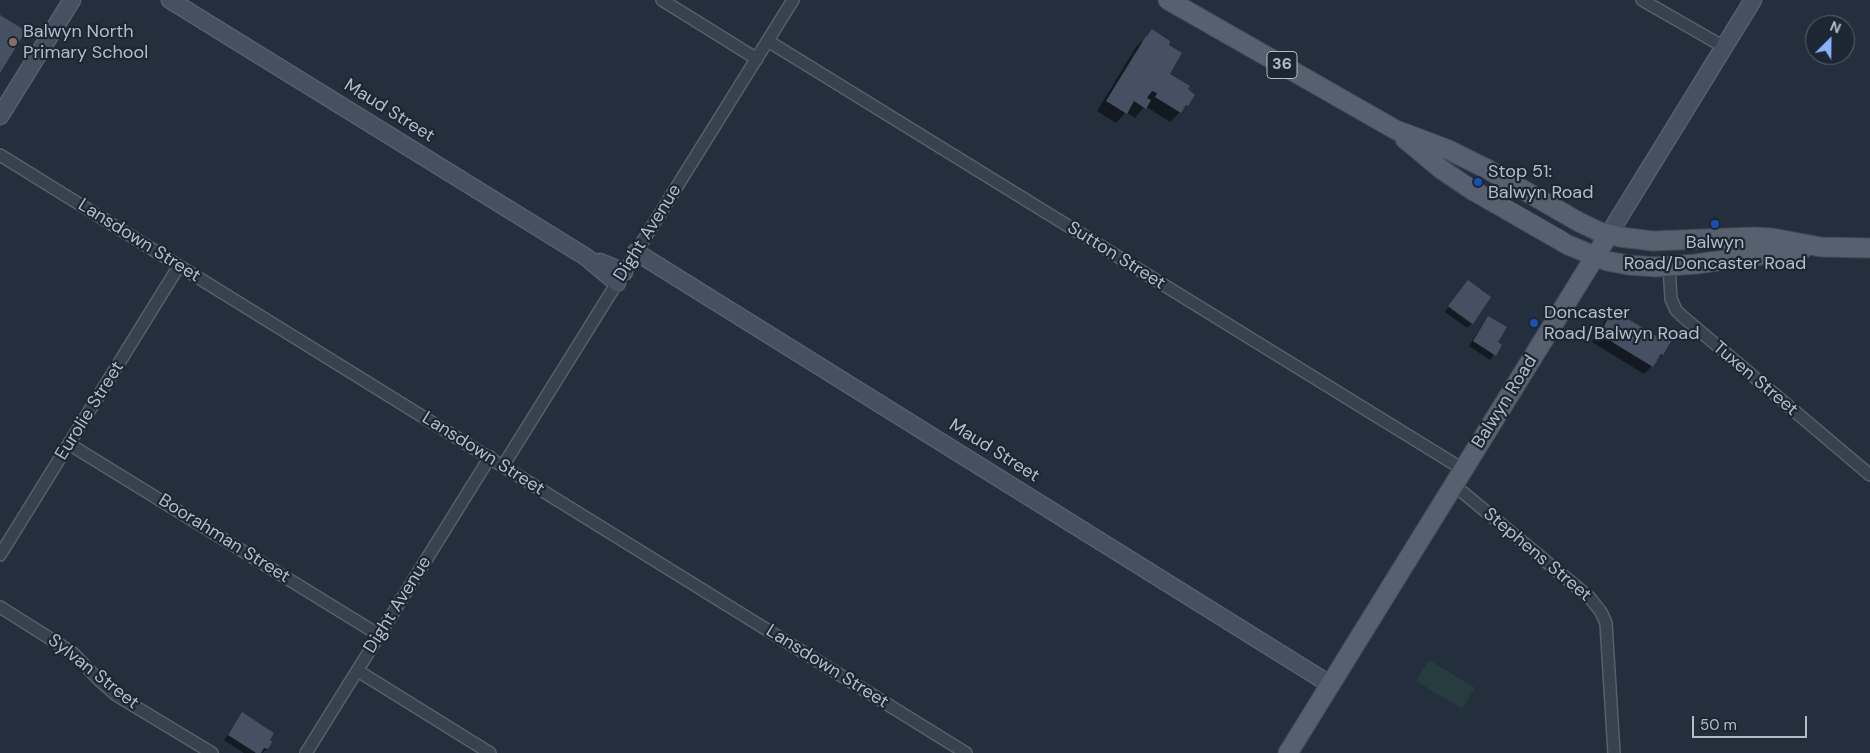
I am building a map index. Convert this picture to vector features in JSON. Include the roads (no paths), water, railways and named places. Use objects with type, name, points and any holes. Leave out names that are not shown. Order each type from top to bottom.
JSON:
[{"type":"main road","name":"36","points":[[1168,0],[1396,130],[1461,156],[1579,222],[1609,234],[1654,241],[1764,237],[1821,247]]},
{"type":"main road","name":"36","points":[[1396,130],[1440,169],[1472,190],[1568,245],[1596,257],[1628,265],[1644,267],[1668,266],[1821,247],[1870,248]]},
{"type":"main road","name":"Balwyn Road","points":[[1288,753],[1609,234]]},
{"type":"street","points":[[0,116],[72,0]]},
{"type":"street","name":"Maud Street","points":[[170,0],[620,278]]},
{"type":"street","points":[[662,0],[757,59]]},
{"type":"street","name":"Dight Avenue","points":[[503,466],[793,0]]},
{"type":"street","points":[[1642,0],[1724,47]]},
{"type":"street","name":"Balwyn Road","points":[[1609,234],[1753,0]]},
{"type":"street","name":"Sutton Street","points":[[768,41],[1459,478]]},
{"type":"street","name":"Lansdown Street","points":[[0,155],[966,753]]},
{"type":"street","name":"Maud Street","points":[[636,252],[1331,684]]},
{"type":"street","name":"Eurolie Street","points":[[0,556],[179,266]]},
{"type":"street","name":"Tuxen Street","points":[[1668,266],[1670,299],[1676,310],[1870,476]]},
{"type":"street","name":"Boorahman Street","points":[[69,444],[379,635]]},
{"type":"street","name":"Dight Avenue","points":[[306,753],[490,457]]},
{"type":"street","name":"Stephens Street","points":[[1459,478],[1590,598],[1601,612],[1606,623],[1614,753]]},
{"type":"street","name":"Sylvan Street","points":[[0,607],[73,653],[116,695],[212,753]]},
{"type":"street","points":[[358,671],[490,753]]},
{"type":"tram line","points":[[1159,0],[1568,234]]},
{"type":"tram line","points":[[1175,0],[1414,137],[1429,148]]},
{"type":"place","name":"Balwyn North Primary School","points":[[13,42]]},
{"type":"place","name":"Stop 51: Balwyn Road","points":[[1478,182]]},
{"type":"place","name":"Balwyn Road/Doncaster Road","points":[[1715,224]]},
{"type":"place","name":"Doncaster Road/Balwyn Road","points":[[1534,323]]}]
